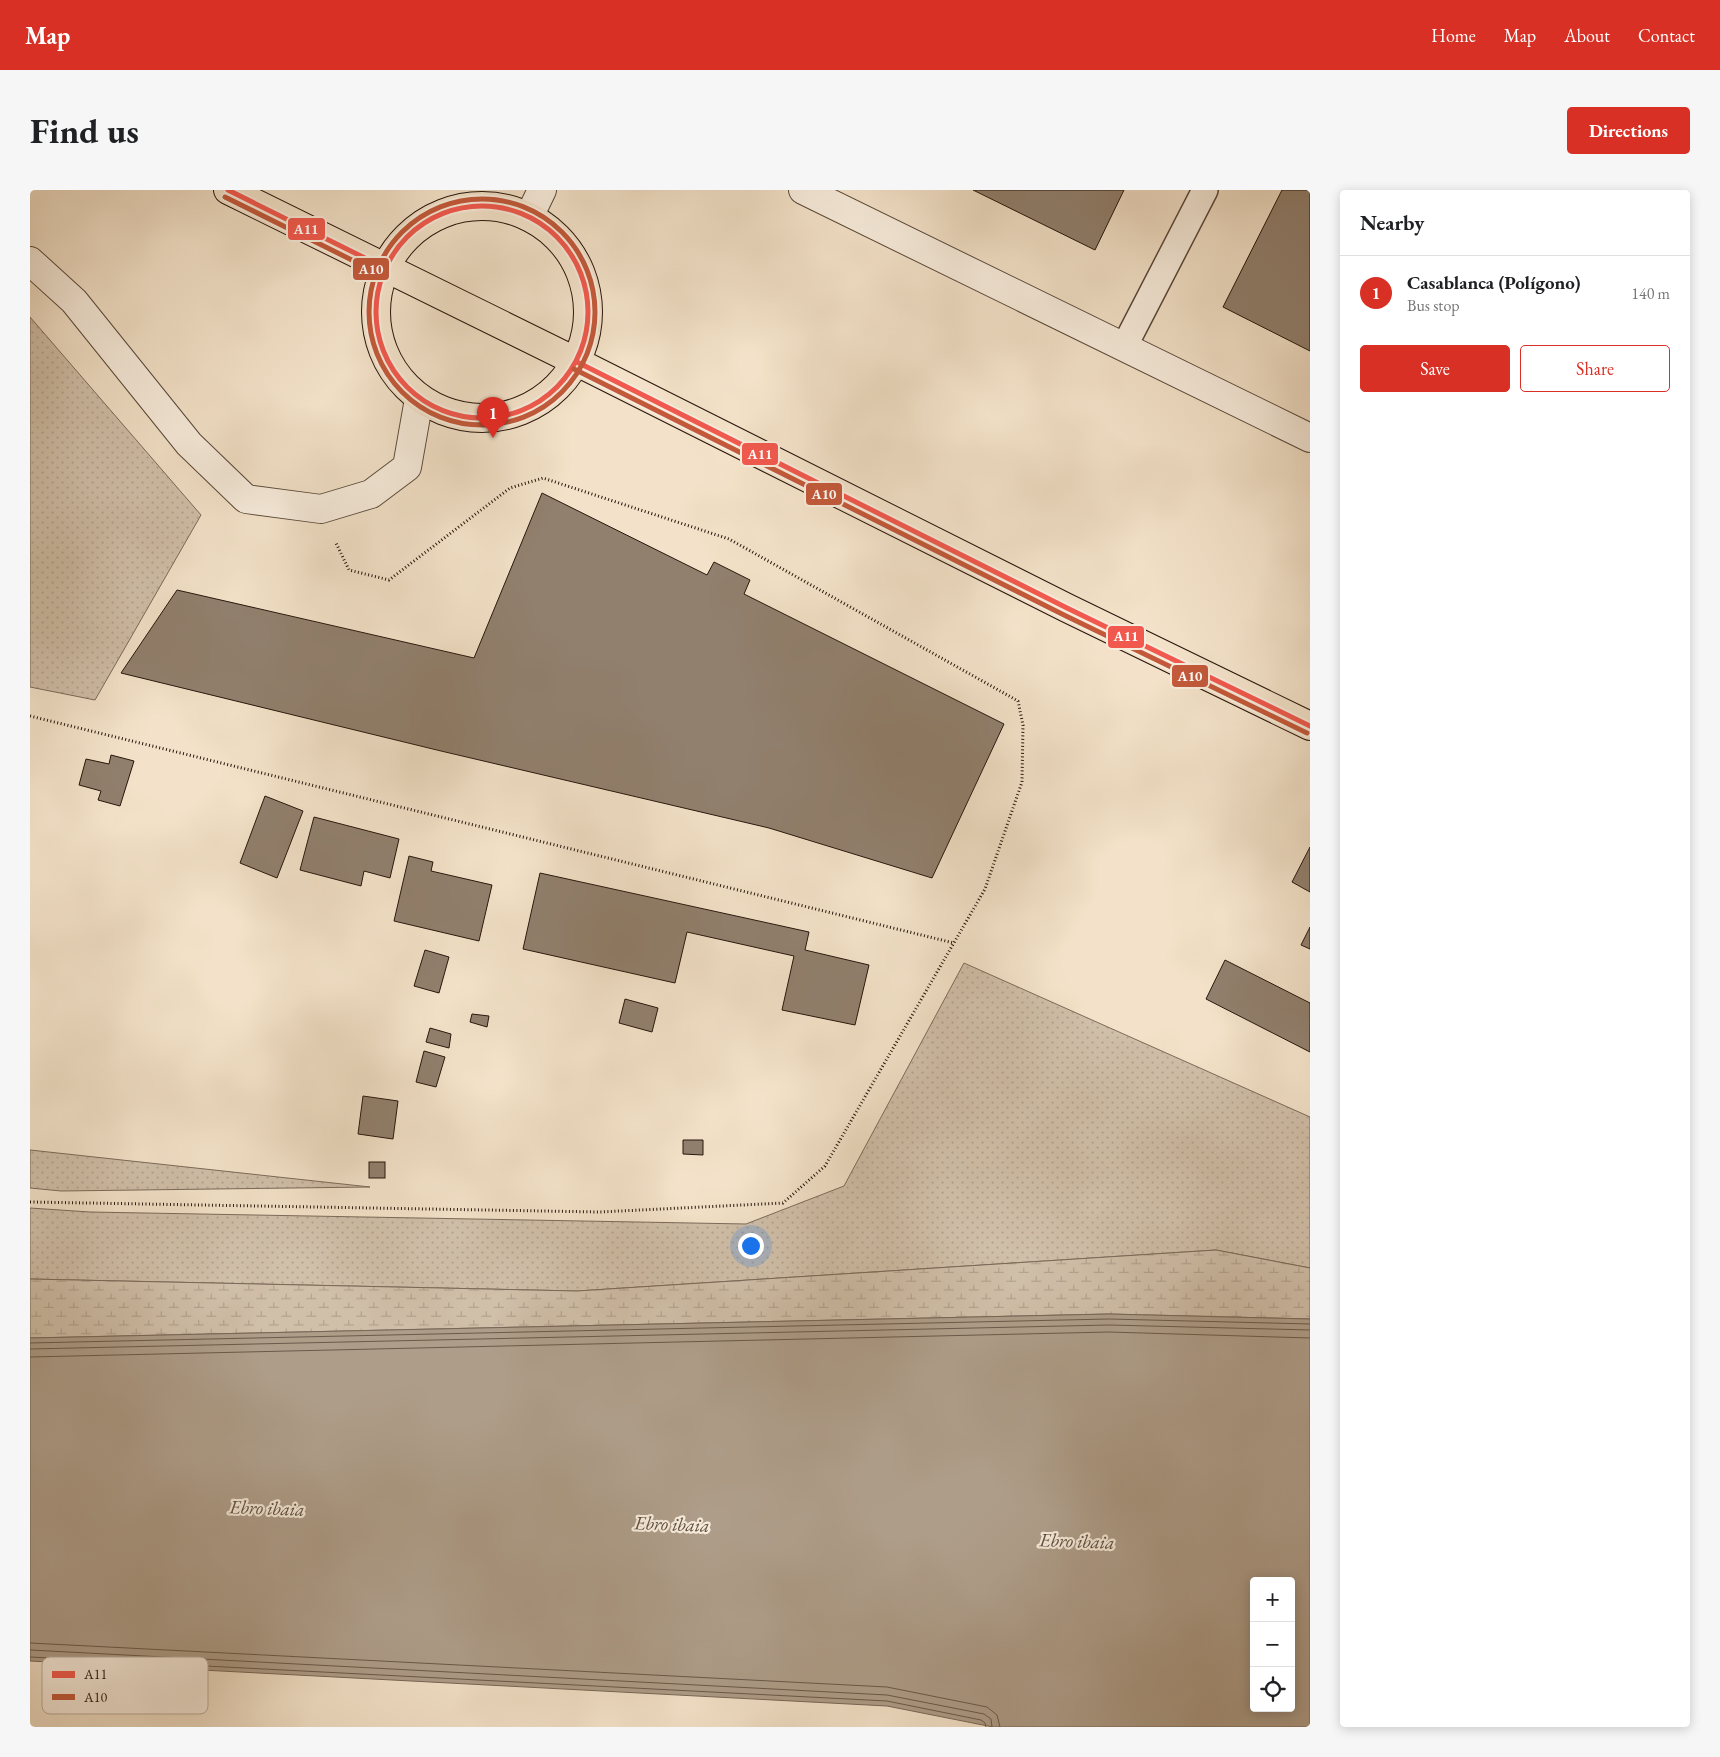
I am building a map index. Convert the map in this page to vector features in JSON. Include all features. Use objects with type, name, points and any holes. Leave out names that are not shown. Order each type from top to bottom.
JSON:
[{"type":"main road","points":[[228,190],[577,362],[1067,608],[1310,726]]},
{"type":"main road","points":[[497,206],[529,217],[557,236],[578,263],[588,296],[588,330],[577,362],[555,391],[524,410],[488,419],[452,414],[420,398],[394,373],[379,340],[376,303],[384,268],[404,240],[430,219],[463,207],[497,206]]},
{"type":"street","points":[[529,217],[542,190]]},
{"type":"street","points":[[803,190],[1310,438]]},
{"type":"street","points":[[30,261],[74,301],[189,444],[246,498],[321,509],[371,494],[407,467],[420,398]]},
{"type":"lane","points":[[1124,347],[1205,190]]},
{"type":"path","points":[[30,1202],[600,1212],[783,1202],[825,1166],[985,889],[1022,782],[1023,725],[1018,701],[729,539],[543,478],[510,488],[389,580],[348,570],[321,509]]},
{"type":"path","points":[[30,716],[954,943]]},
{"type":"green space","points":[[30,317],[201,515],[95,700],[30,687]]},
{"type":"green space","points":[[964,963],[1310,1117],[1310,1268],[1216,1250],[577,1291],[30,1279],[30,1208],[90,1212],[746,1224],[844,1186]]},
{"type":"green space","points":[[30,1150],[370,1187],[61,1191],[30,1188]]},
{"type":"green space","points":[[1216,1250],[1310,1268],[1310,1319],[1109,1314],[30,1338],[30,1279],[577,1291]]},
{"type":"water","name":"Ebro ibaia","points":[[1109,1314],[1310,1319],[1310,1727],[993,1727],[887,1706],[208,1670],[208,1657],[42,1657],[42,1662],[30,1661],[30,1338]]},
{"type":"building","points":[[973,190],[1124,190],[1095,250]]},
{"type":"building","points":[[1282,190],[1310,190],[1310,351],[1223,307]]},
{"type":"building","points":[[542,493],[707,575],[714,562],[750,580],[744,594],[1004,724],[932,878],[769,828],[121,673],[177,590],[474,658]]},
{"type":"building","points":[[111,755],[134,761],[120,806],[98,800],[101,791],[79,785],[86,759],[109,764]]},
{"type":"building","points":[[265,796],[303,811],[277,878],[240,863]]},
{"type":"building","points":[[314,817],[399,839],[390,878],[364,871],[361,886],[300,870]]},
{"type":"building","points":[[1310,847],[1310,892],[1292,882]]},
{"type":"building","points":[[409,856],[433,862],[431,871],[492,885],[479,941],[394,921]]},
{"type":"building","points":[[540,873],[809,932],[805,950],[869,965],[855,1025],[782,1010],[794,956],[687,932],[675,983],[523,949]]},
{"type":"building","points":[[1310,927],[1310,949],[1301,945]]},
{"type":"building","points":[[425,950],[449,957],[439,993],[414,986]]},
{"type":"building","points":[[1225,960],[1310,1003],[1310,1052],[1206,999]]},
{"type":"building","points":[[625,999],[658,1008],[652,1032],[619,1023]]},
{"type":"building","points":[[472,1014],[489,1016],[487,1027],[470,1022]]},
{"type":"building","points":[[430,1028],[451,1034],[449,1048],[426,1042]]},
{"type":"building","points":[[424,1051],[445,1057],[436,1087],[416,1082]]},
{"type":"building","points":[[363,1096],[398,1101],[393,1139],[358,1134]]},
{"type":"building","points":[[683,1140],[703,1140],[703,1155],[683,1154]]},
{"type":"building","points":[[369,1162],[385,1162],[385,1178],[369,1178]]},
{"type":"transit line","name":"A11","points":[[228,190],[385,268]]},
{"type":"transit line","name":"A10","points":[[225,197],[382,275]]},
{"type":"transit line","name":"A10","points":[[471,199],[493,199],[515,203],[535,212],[554,224],[570,240],[582,259],[591,279],[595,312],[591,345],[587,355],[570,384],[554,400],[535,412],[515,421],[493,425],[471,425],[449,421],[429,412],[410,400],[394,384],[382,365],[373,345],[369,323],[369,301],[373,279],[382,259],[394,240],[410,224],[429,212],[449,203],[471,199]]},
{"type":"transit line","name":"A11","points":[[482,206],[503,208],[523,214],[541,224],[557,237],[570,253],[580,271],[586,291],[588,312],[586,333],[580,353],[570,371],[557,387],[541,400],[523,410],[503,416],[482,418],[461,416],[441,410],[423,400],[407,387],[394,371],[384,353],[378,333],[376,312],[378,291],[384,271],[394,253],[407,237],[423,224],[441,214],[461,208],[482,206]]},
{"type":"transit line","name":"A11","points":[[577,362],[1067,608],[1310,726]]},
{"type":"transit line","name":"A10","points":[[574,369],[1064,615],[1307,733]]},
{"type":"place","name":"Casablanca (Polígono)","points":[[493,438]]}]
